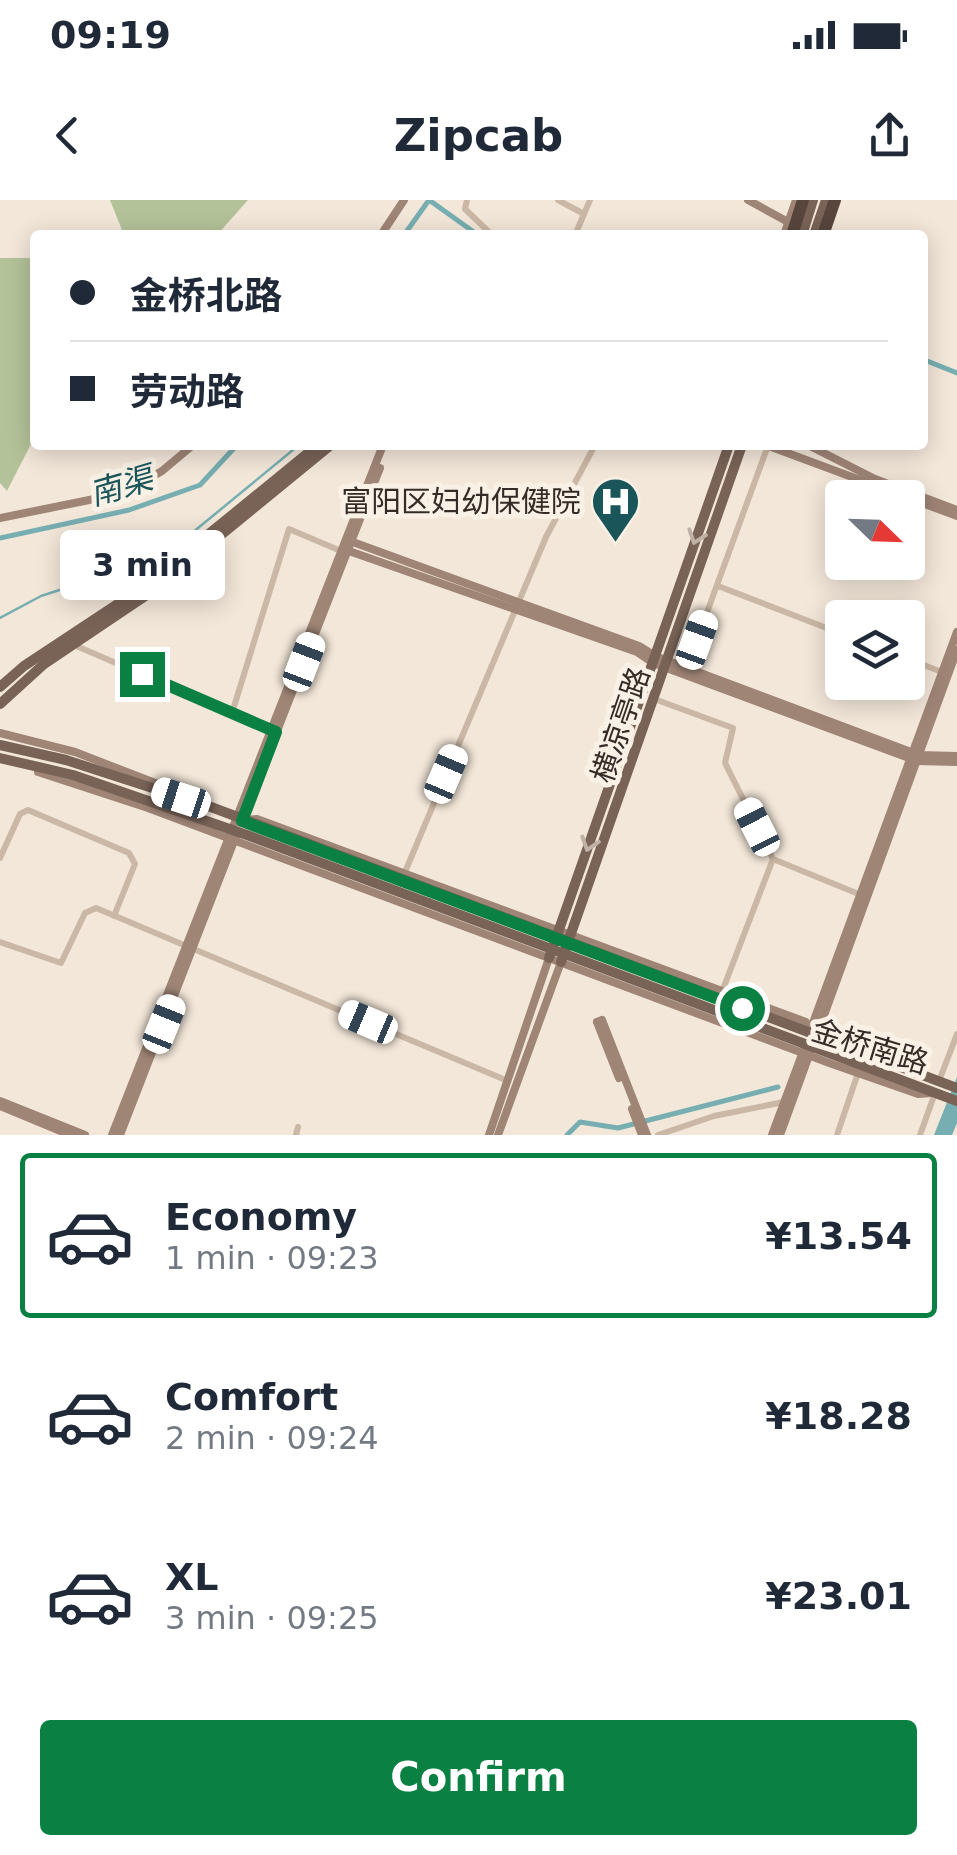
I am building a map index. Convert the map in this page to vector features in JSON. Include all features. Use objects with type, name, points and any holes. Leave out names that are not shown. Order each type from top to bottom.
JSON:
[{"type":"highway","points":[[794,229],[804,200]]},
{"type":"highway","points":[[824,230],[838,200]]},
{"type":"main road","points":[[383,230],[404,200]]},
{"type":"main road","points":[[748,200],[794,229]]},
{"type":"main road","points":[[794,229],[796,200]]},
{"type":"main road","points":[[794,229],[813,200]]},
{"type":"main road","points":[[823,230],[826,200]]},
{"type":"main road","points":[[0,518],[124,493],[162,472],[187,450]]},
{"type":"main road","points":[[0,704],[68,643],[145,586],[312,450]]},
{"type":"main road","points":[[0,687],[24,666],[151,592],[326,450]]},
{"type":"main road","points":[[120,1135],[383,450]]},
{"type":"main road","name":"横凉亭路","points":[[561,946],[654,659],[727,450]]},
{"type":"main road","name":"横凉亭路","points":[[561,946],[657,700],[740,450]]},
{"type":"main road","points":[[772,450],[957,513]]},
{"type":"main road","points":[[818,450],[957,513]]},
{"type":"main road","points":[[345,546],[640,646],[654,659],[915,757],[957,759]]},
{"type":"main road","points":[[813,1034],[946,673],[957,632]]},
{"type":"main road","points":[[946,673],[957,650]]},
{"type":"main road","points":[[669,664],[687,667],[915,757]]},
{"type":"main road","name":"金桥南路","points":[[0,734],[75,752],[561,946]]},
{"type":"main road","name":"金桥南路","points":[[0,745],[66,760],[211,807]]},
{"type":"main road","points":[[780,1135],[861,894],[915,757]]},
{"type":"main road","name":"金桥南路","points":[[0,760],[73,775],[381,895],[561,946]]},
{"type":"main road","name":"金桥南路","points":[[239,820],[257,818],[405,872],[745,1030],[858,1073],[918,1094],[945,1088]]},
{"type":"main road","name":"金桥南路","points":[[233,836],[561,946]]},
{"type":"main road","points":[[347,860],[364,858]]},
{"type":"main road","points":[[372,882],[381,895]]},
{"type":"main road","points":[[561,946],[722,989],[806,1022],[813,1034]]},
{"type":"main road","points":[[561,946],[807,1051],[945,1088]]},
{"type":"main road","points":[[561,946],[813,1034],[945,1088],[957,1101]]},
{"type":"main road","points":[[489,1135],[561,946]]},
{"type":"main road","points":[[498,1135],[561,946]]},
{"type":"main road","points":[[112,1135],[190,948]]},
{"type":"main road","points":[[734,1017],[745,1030]]},
{"type":"main road","points":[[638,1117],[597,1022],[602,1020],[645,1135]]},
{"type":"main road","points":[[772,1135],[807,1051]]},
{"type":"main road","points":[[0,1104],[70,1135]]},
{"type":"main road","points":[[0,1104],[84,1135]]},
{"type":"street","points":[[467,200],[465,209],[487,230]]},
{"type":"street","points":[[558,200],[584,214]]},
{"type":"street","points":[[578,230],[590,200]]},
{"type":"street","points":[[405,872],[546,537],[593,450]]},
{"type":"street","points":[[687,667],[765,450]]},
{"type":"street","points":[[232,713],[289,529],[345,546]]},
{"type":"street","points":[[717,585],[825,627]]},
{"type":"street","points":[[68,643],[274,730]]},
{"type":"street","points":[[925,665],[946,673]]},
{"type":"street","points":[[657,700],[734,728],[724,763],[773,859],[861,894]]},
{"type":"street","points":[[0,858],[20,814],[28,810],[130,853],[135,864],[114,916]]},
{"type":"street","points":[[722,989],[773,859]]},
{"type":"street","points":[[0,942],[58,964],[66,959],[87,910],[96,908],[508,1081]]},
{"type":"street","points":[[920,1135],[945,1088],[957,1034]]},
{"type":"street","points":[[837,1135],[858,1073]]},
{"type":"street","points":[[658,1135],[697,1120],[784,1102]]},
{"type":"green space","points":[[110,200],[248,200],[221,230],[122,230]]},
{"type":"green space","points":[[0,258],[30,258],[30,446],[7,491],[0,483]]},
{"type":"water","points":[[957,1077],[957,1123],[952,1135],[934,1135]]},
{"type":"waterway","points":[[408,230],[429,200],[471,230]]},
{"type":"waterway","points":[[928,361],[957,373]]},
{"type":"waterway","name":"南渠","points":[[0,538],[129,510],[200,485],[232,450]]},
{"type":"waterway","points":[[0,618],[41,596],[164,556],[293,450]]},
{"type":"waterway","points":[[567,1135],[580,1122],[618,1128],[778,1087]]},
{"type":"place","name":"富阳区妇幼保健院","points":[[616,544]]},
{"type":"route","points":[[142,674],[276,732],[242,821],[742,1008]]}]
